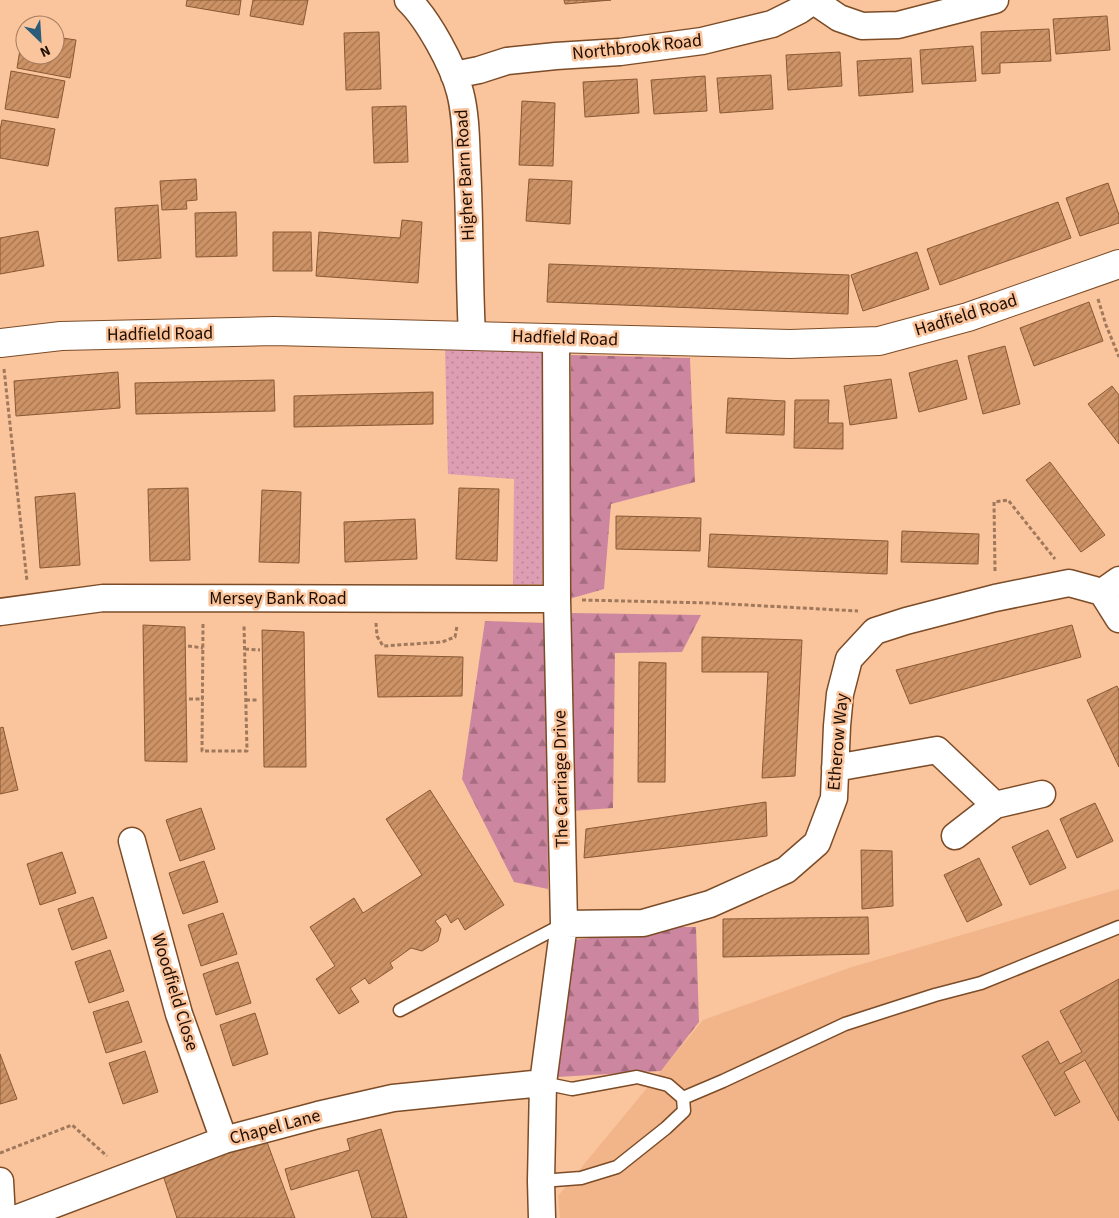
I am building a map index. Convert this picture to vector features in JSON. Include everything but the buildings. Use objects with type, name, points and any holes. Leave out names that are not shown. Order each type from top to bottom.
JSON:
[{"type":"street","name":"Higher Barn Road","points":[[408,0],[440,45],[460,92],[465,124],[469,192],[472,336]]},
{"type":"street","name":"Northbrook Road","points":[[454,75],[479,70],[507,61],[620,52],[702,41],[772,24],[814,0]]},
{"type":"street","points":[[814,0],[839,18],[862,26],[898,25],[994,0]]},
{"type":"street","name":"Hadfield Road","points":[[1,343],[61,336],[274,331],[790,344],[879,341],[968,317],[1119,264]]},
{"type":"street","name":"The Carriage Drive","points":[[542,1218],[543,1083],[564,924],[557,599],[556,338]]},
{"type":"street","points":[[875,631],[995,598],[1069,583],[1111,586],[1119,619]]},
{"type":"street","name":"Mersey Bank Road","points":[[0,612],[103,598],[557,599]]},
{"type":"street","name":"Etherow Way","points":[[564,924],[642,923],[710,904],[786,870],[817,843],[834,798],[840,694],[850,659],[875,631]]},
{"type":"street","points":[[835,768],[937,750],[995,805]]},
{"type":"street","points":[[955,836],[995,805],[1042,794]]},
{"type":"street","name":"Woodfield Close","points":[[132,841],[179,1014],[224,1140]]},
{"type":"street","name":"Chapel Lane","points":[[18,1218],[224,1140],[318,1115],[393,1098],[543,1083]]},
{"type":"street","points":[[0,1180],[2,1218]]},
{"type":"lane","points":[[400,1010],[564,924]]},
{"type":"lane","points":[[683,1098],[845,1024],[980,982],[1119,927]]},
{"type":"lane","points":[[541,1181],[581,1178],[616,1167],[666,1128],[684,1111],[683,1098],[668,1085],[637,1078],[572,1089],[543,1083]]},
{"type":"path","points":[[1091,275],[1106,325],[1119,357]]},
{"type":"path","points":[[1,343],[29,608]]},
{"type":"path","points":[[995,598],[994,502],[1008,500],[1060,565],[1069,583]]},
{"type":"path","points":[[202,598],[202,751],[247,751],[244,599]]},
{"type":"path","points":[[375,598],[377,636],[383,646],[442,642],[455,637],[461,599]]},
{"type":"path","points":[[557,599],[710,603],[868,612],[875,631]]},
{"type":"path","points":[[188,646],[203,648]]},
{"type":"path","points":[[245,649],[260,650]]},
{"type":"path","points":[[189,699],[203,700]]},
{"type":"path","points":[[246,700],[259,700]]},
{"type":"path","points":[[0,1153],[72,1125],[130,1176]]},
{"type":"shaded area","points":[[445,347],[544,353],[542,584],[513,585],[514,479],[448,474]]},
{"type":"shaded area","points":[[1119,889],[1119,1218],[560,1218],[558,1196],[703,1020],[852,967]]},
{"type":"green space","points":[[571,355],[690,358],[695,482],[611,504],[604,589],[569,599]]},
{"type":"green space","points":[[572,613],[701,615],[682,652],[615,653],[613,808],[572,811]]},
{"type":"green space","points":[[485,621],[547,623],[548,889],[514,882],[462,779]]},
{"type":"green space","points":[[681,927],[696,927],[699,1022],[661,1071],[557,1077],[574,940]]}]
